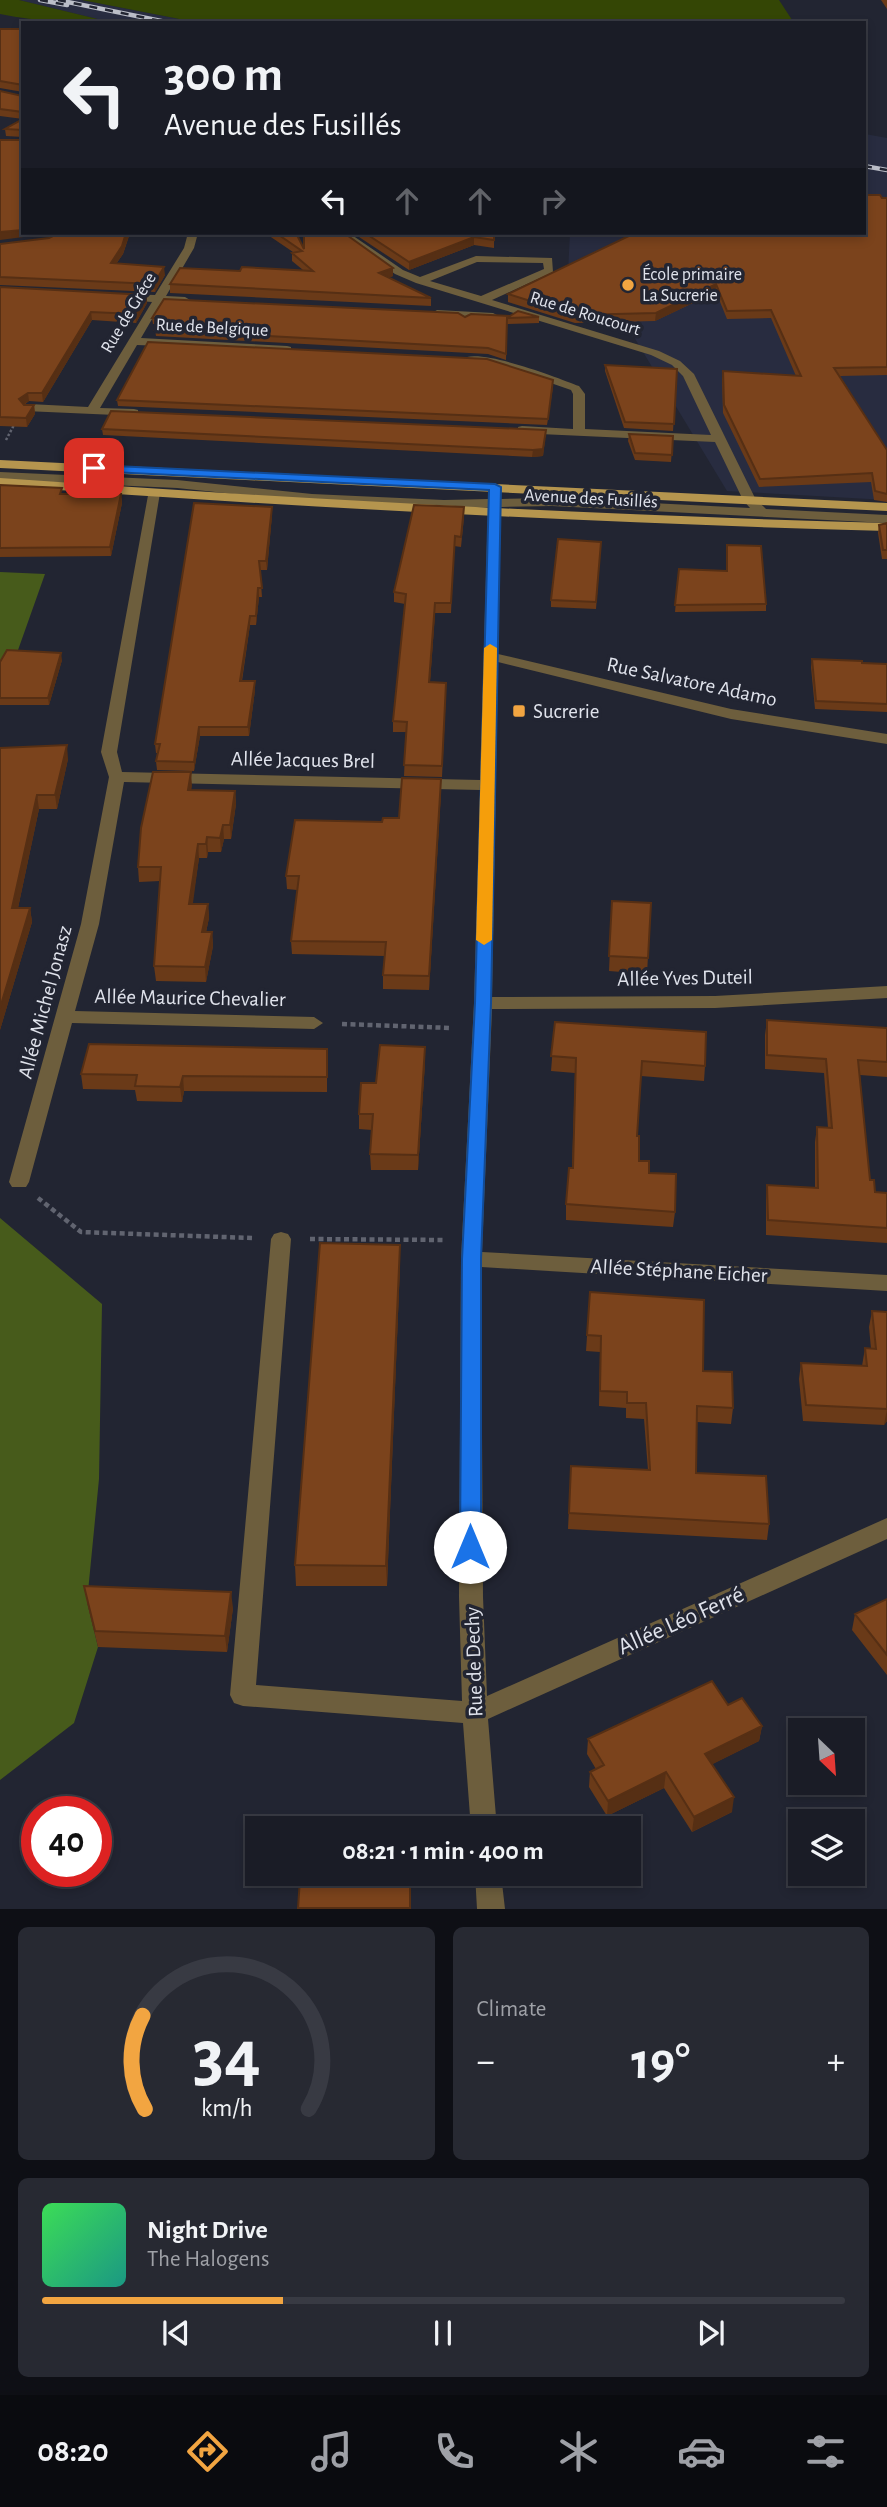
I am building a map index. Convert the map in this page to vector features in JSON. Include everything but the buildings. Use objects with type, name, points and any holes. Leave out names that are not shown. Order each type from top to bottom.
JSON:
[{"type":"main road","name":"Avenue des Fusillés","points":[[0,464],[494,500],[702,522],[887,527]]},
{"type":"main road","name":"Avenue des Fusillés","points":[[0,482],[300,503],[494,500],[756,507],[887,507]]},
{"type":"street","name":"Rue de Gréce","points":[[92,411],[189,248],[192,235]]},
{"type":"street","name":"Rue de Roucourt","points":[[346,235],[393,268],[420,281],[654,353],[681,366],[688,374],[756,507]]},
{"type":"street","points":[[420,281],[476,259],[548,260],[549,270],[482,300]]},
{"type":"street","points":[[119,297],[200,301]]},
{"type":"street","points":[[421,312],[537,317]]},
{"type":"street","name":"Rue de Belgique","points":[[132,341],[298,350]]},
{"type":"street","points":[[451,358],[497,362],[575,388],[579,394],[579,433]]},
{"type":"street","points":[[29,408],[148,413]]},
{"type":"street","points":[[509,430],[720,439]]},
{"type":"street","points":[[0,473],[177,484],[312,498],[444,504],[494,500],[756,507],[887,514]]},
{"type":"street","name":"Allée Michel Jonasz","points":[[19,1182],[94,905],[117,777],[109,752],[155,492]]},
{"type":"street","name":"Rue de Dechy","points":[[483,1816],[475,1713],[470,1509],[472,1249],[483,1003],[494,500]]},
{"type":"street","points":[[756,507],[887,519]]},
{"type":"street","points":[[756,507],[792,523]]},
{"type":"street","name":"Rue Salvatore Adamo","points":[[490,656],[730,715],[887,739]]},
{"type":"street","name":"Allée Jacques Brel","points":[[117,777],[487,785]]},
{"type":"street","name":"Allée Yves Duteil","points":[[483,1003],[715,1002],[887,992]]},
{"type":"street","name":"Allée Maurice Chevalier","points":[[65,1017],[314,1023]]},
{"type":"street","points":[[281,1239],[243,1695],[475,1713]]},
{"type":"street","name":"Allée Stéphane Eicher","points":[[472,1249],[887,1283]]},
{"type":"street","name":"Allée Léo Ferré","points":[[475,1713],[887,1528]]},
{"type":"street","points":[[489,1886],[491,1909]]},
{"type":"path","points":[[314,1023],[481,1028]]},
{"type":"path","points":[[19,1182],[81,1232],[472,1249]]},
{"type":"shaded area","points":[[19,0],[82,0],[190,21],[106,21]]},
{"type":"shaded area","points":[[866,134],[887,138],[887,500],[727,491],[634,337],[511,300],[568,272],[570,235],[866,235]]},
{"type":"green space","points":[[0,0],[19,0],[106,21],[48,21],[0,14]]},
{"type":"green space","points":[[82,0],[779,0],[793,21],[190,21]]},
{"type":"green space","points":[[0,572],[45,574],[12,667],[0,666]]},
{"type":"green space","points":[[0,1218],[102,1304],[99,1479],[87,1602],[98,1647],[74,1723],[0,1780]]},
{"type":"railway","points":[[40,0],[67,5]]},
{"type":"railway","points":[[58,0],[161,21]]},
{"type":"railway","points":[[866,166],[887,170]]},
{"type":"slow traffic","points":[[484,940],[490,648]]},
{"type":"place","name":"École primaire La Sucrerie","points":[[628,285]]},
{"type":"place","name":"Sucrerie","points":[[519,711]]},
{"type":"route","points":[[94,468],[495,487],[483,1003],[471,1259],[470,1547]]}]
